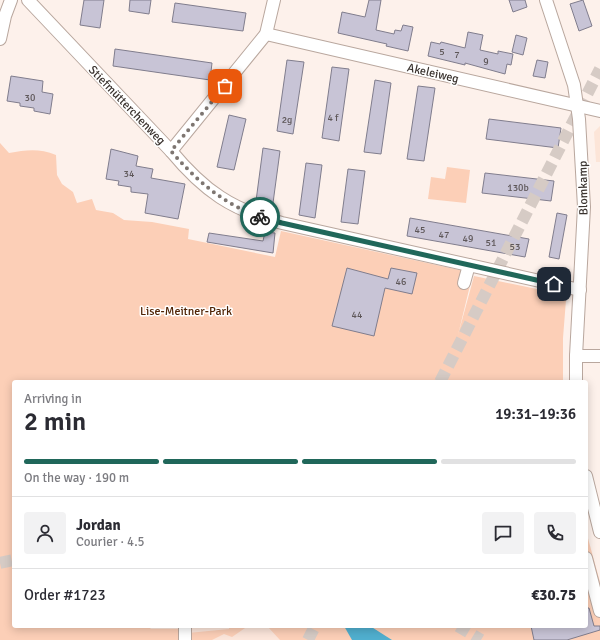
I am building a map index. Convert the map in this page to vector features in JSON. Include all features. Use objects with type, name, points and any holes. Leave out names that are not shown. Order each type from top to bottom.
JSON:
[{"type":"street","points":[[0,39],[5,16],[11,0]]},
{"type":"street","name":"Stiefmütterchenweg","points":[[28,0],[171,151],[187,170],[211,191],[227,202],[258,216],[282,223],[580,290]]},
{"type":"street","points":[[171,151],[266,34],[274,0]]},
{"type":"street","name":"Blomkamp","points":[[546,0],[573,80],[578,106],[584,207],[576,380]]},
{"type":"street","name":"Akeleiweg","points":[[266,34],[600,110]]},
{"type":"street","points":[[464,283],[469,265]]},
{"type":"street","points":[[576,356],[600,356]]},
{"type":"street","points":[[588,484],[600,532]]},
{"type":"street","points":[[588,566],[600,611]]},
{"type":"street","points":[[185,628],[185,640]]},
{"type":"shaded area","points":[[600,126],[600,162],[596,162],[594,132]]},
{"type":"shaded area","points":[[125,628],[274,628],[282,640],[126,640]]},
{"type":"green space","name":"Lise-Meitner-Park","points":[[0,143],[9,153],[32,150],[44,151],[56,155],[57,175],[62,184],[73,192],[77,203],[92,199],[96,210],[113,213],[124,220],[152,222],[189,229],[188,239],[275,257],[281,231],[473,273],[458,335],[474,276],[561,294],[566,300],[563,338],[563,380],[12,380],[12,628],[182,629],[181,640],[0,640]]},
{"type":"green space","points":[[447,167],[470,170],[466,203],[428,199],[431,177],[445,179]]},
{"type":"green space","points":[[588,538],[600,582],[600,640],[280,640],[269,628],[588,628]]},
{"type":"green space","points":[[245,628],[232,637],[224,634],[212,640],[188,640],[188,633]]},
{"type":"water","points":[[345,628],[373,628],[392,640],[352,640]]},
{"type":"building","points":[[84,0],[104,0],[100,28],[80,25]]},
{"type":"building","points":[[130,0],[151,0],[149,14],[129,11]]},
{"type":"building","points":[[369,0],[381,0],[376,30],[394,34],[395,30],[401,31],[403,25],[413,27],[408,51],[386,46],[387,44],[338,33],[342,12],[365,17]]},
{"type":"building","points":[[509,0],[525,0],[527,7],[513,12]]},
{"type":"building","points":[[583,0],[592,26],[579,31],[570,4]]},
{"type":"building","points":[[175,3],[246,13],[243,31],[172,22]]},
{"type":"building","points":[[468,32],[483,35],[480,50],[498,54],[498,51],[513,54],[511,65],[507,64],[505,74],[465,63],[465,65],[428,56],[431,42],[440,44],[441,42],[465,48]]},
{"type":"building","points":[[516,35],[527,38],[523,55],[512,52]]},
{"type":"building","points":[[115,49],[212,63],[210,80],[113,66]]},
{"type":"building","points":[[287,60],[304,62],[293,134],[277,131]]},
{"type":"building","points":[[537,60],[548,62],[545,78],[533,76]]},
{"type":"building","points":[[332,67],[349,69],[339,141],[322,138]]},
{"type":"building","points":[[11,76],[43,81],[42,92],[53,94],[50,114],[34,111],[34,108],[20,106],[20,103],[7,101]]},
{"type":"building","points":[[375,80],[391,83],[381,154],[364,152]]},
{"type":"building","points":[[418,86],[435,88],[424,161],[407,159]]},
{"type":"building","points":[[229,115],[246,119],[234,170],[217,167]]},
{"type":"building","points":[[489,119],[561,128],[558,148],[486,139]]},
{"type":"building","points":[[263,148],[280,151],[273,203],[256,201]]},
{"type":"building","points":[[111,149],[138,156],[136,166],[153,169],[151,178],[185,184],[178,219],[145,213],[148,194],[131,192],[131,187],[118,185],[119,181],[106,179]]},
{"type":"building","points":[[306,163],[322,165],[315,218],[299,215]]},
{"type":"building","points":[[348,169],[365,171],[358,224],[341,222]]},
{"type":"building","points":[[485,173],[554,181],[551,201],[482,193]]},
{"type":"building","points":[[557,213],[567,215],[559,259],[549,257]]},
{"type":"building","points":[[410,218],[529,239],[525,257],[407,236]]},
{"type":"building","points":[[265,232],[275,233],[273,253],[207,242],[209,233],[263,241]]},
{"type":"building","points":[[347,268],[388,279],[391,268],[417,273],[412,294],[385,288],[374,336],[332,326]]},
{"type":"building","points":[[588,608],[594,626],[600,626],[600,630],[567,640],[534,640],[531,628],[588,628]]},
{"type":"tunnel","points":[[441,380],[600,69]]},
{"type":"tunnel","points":[[0,563],[12,560]]},
{"type":"tunnel","points":[[308,640],[314,628]]},
{"type":"tunnel","points":[[461,628],[481,640]]},
{"type":"way so far","points":[[225,86],[171,151],[187,170],[211,191],[234,206],[260,217]]},
{"type":"route","points":[[260,217],[554,284]]}]
